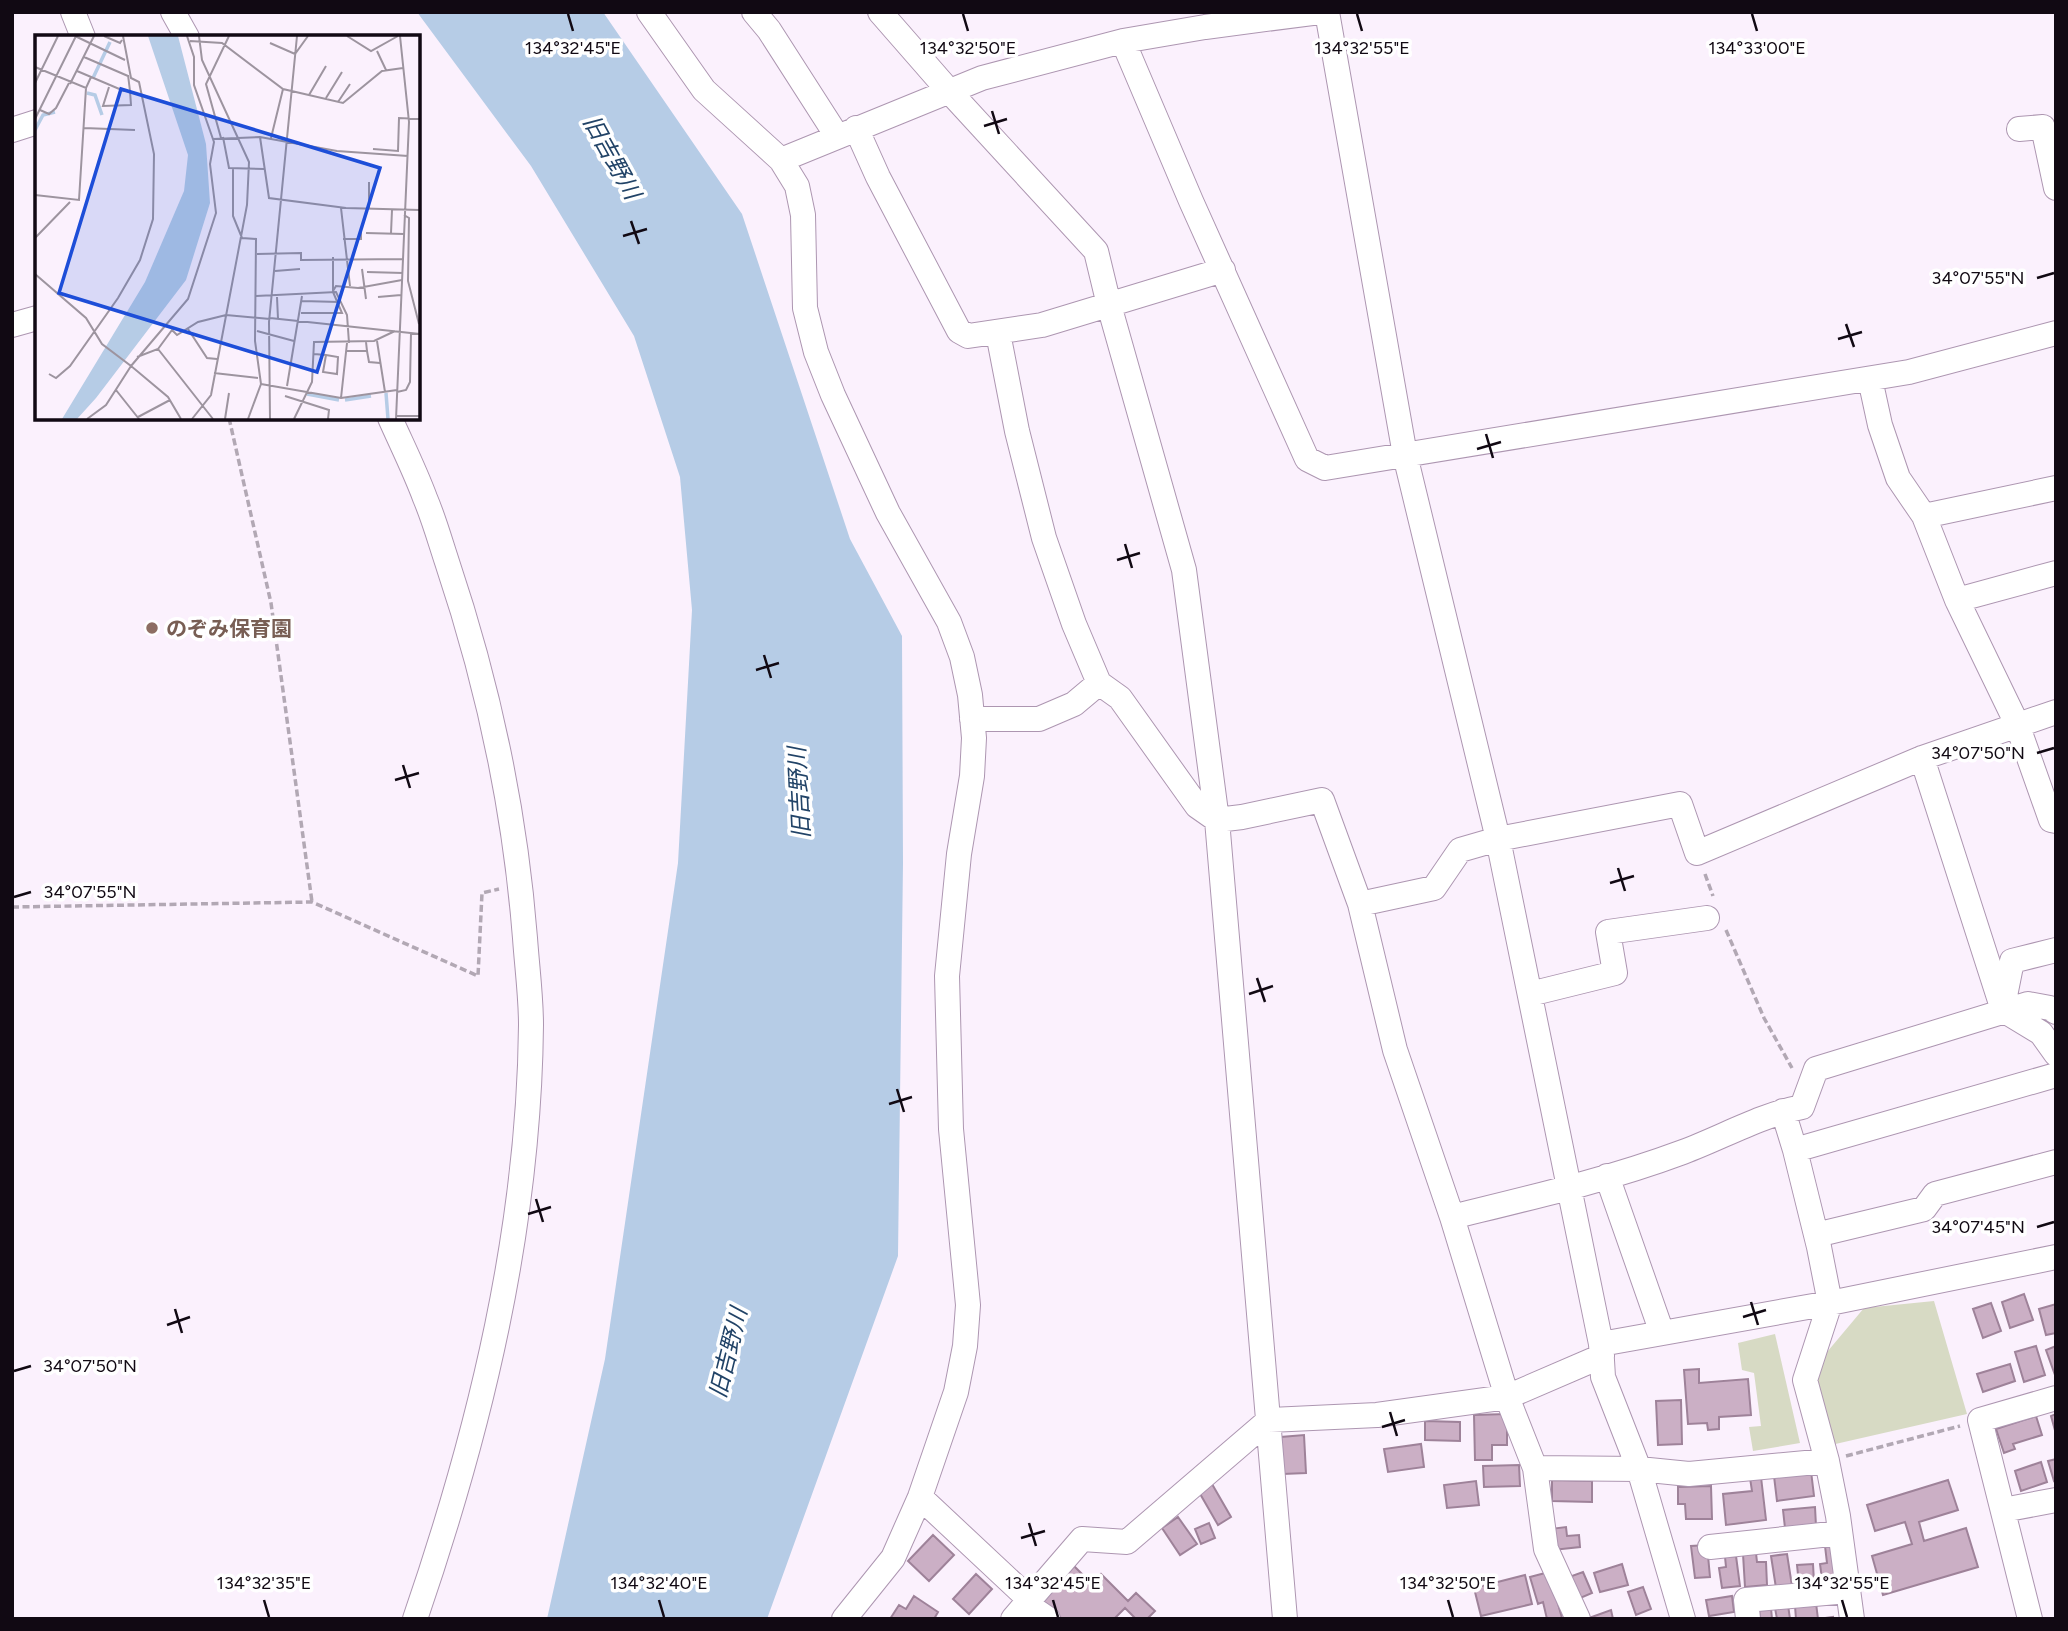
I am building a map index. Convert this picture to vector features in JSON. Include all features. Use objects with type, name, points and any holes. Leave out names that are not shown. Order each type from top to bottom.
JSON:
[{"type":"street","points":[[74,12],[82,35]]},
{"type":"street","points":[[173,12],[186,35]]},
{"type":"street","points":[[649,12],[704,90],[781,160],[797,186],[803,215],[805,308],[816,352],[888,513],[949,622],[962,657],[972,719],[972,776],[959,854],[947,976],[951,1129],[968,1304],[965,1346],[956,1392],[920,1497],[893,1558],[855,1615]]},
{"type":"street","points":[[754,12],[847,132],[878,177],[959,331],[968,336],[1042,325],[1223,270]]},
{"type":"street","points":[[880,12],[948,91],[1096,251],[1184,570],[1217,820],[1285,1619]]},
{"type":"street","points":[[781,160],[982,78],[1205,19],[1320,12]]},
{"type":"street","points":[[1327,12],[1405,455],[1498,839],[1570,1189],[1601,1350],[1603,1377],[1639,1469],[1683,1619]]},
{"type":"street","points":[[1123,41],[1191,201],[1307,459],[1325,468],[1909,372],[2056,333]]},
{"type":"street","points":[[12,130],[35,123]]},
{"type":"street","points":[[2019,129],[2043,127],[2056,188]]},
{"type":"street","points":[[12,325],[35,319]]},
{"type":"street","points":[[998,333],[1017,431],[1044,538],[1074,624],[1099,683],[1119,698],[1197,806],[1217,820],[1322,800],[1360,904],[1395,1050],[1507,1397],[1535,1468],[1546,1549],[1578,1619]]},
{"type":"street","points":[[1870,379],[1880,425],[1899,478],[1924,516],[1957,600],[2017,724],[2051,820],[2056,821]]},
{"type":"street","points":[[391,420],[425,498],[470,631],[499,751],[521,885],[531,1020],[529,1096],[518,1215],[488,1371],[442,1541],[415,1619]]},
{"type":"street","points":[[1924,516],[2056,488]]},
{"type":"street","points":[[1957,600],[2056,573]]},
{"type":"street","points":[[972,719],[1039,719],[1074,705],[1099,683]]},
{"type":"street","points":[[1360,904],[1434,888],[1460,850],[1498,839],[1680,804],[1697,853],[1922,758],[2056,712]]},
{"type":"street","points":[[1922,758],[2003,1010],[2041,1033],[2056,1054]]},
{"type":"street","points":[[1530,993],[1615,973],[1608,932],[1716,916]]},
{"type":"street","points":[[2003,1010],[2012,961],[2056,950]]},
{"type":"street","points":[[1451,1217],[1570,1189],[1682,1153],[1783,1111],[1802,1107],[1816,1069],[2028,1004],[2050,1008],[2056,1012]]},
{"type":"street","points":[[1795,1150],[2056,1075]]},
{"type":"street","points":[[1783,1111],[1816,1235],[1830,1303],[1805,1380],[1827,1461],[1852,1619]]},
{"type":"street","points":[[1816,1235],[1924,1209],[1935,1194],[2056,1162]]},
{"type":"street","points":[[1607,1176],[1662,1333]]},
{"type":"street","points":[[1023,1608],[1083,1539],[1127,1542],[1269,1420],[1377,1415],[1507,1397],[1601,1350],[1662,1333],[1830,1303],[2056,1257]]},
{"type":"street","points":[[2030,1619],[1980,1420],[2056,1398]]},
{"type":"street","points":[[1535,1468],[1639,1469],[1689,1474],[1827,1461]]},
{"type":"street","points":[[920,1497],[1023,1608],[1048,1619]]},
{"type":"street","points":[[2003,1510],[2056,1500]]},
{"type":"street","points":[[1710,1546],[1840,1533]]},
{"type":"street","points":[[1748,1619],[1746,1600],[1848,1591]]},
{"type":"path","points":[[229,420],[271,603],[312,902]]},
{"type":"path","points":[[1697,853],[1716,916],[1764,1018],[1807,1094]]},
{"type":"path","points":[[12,907],[312,902],[478,976],[482,893],[521,885]]},
{"type":"path","points":[[1827,1461],[1980,1420]]},
{"type":"green space","points":[[1934,1301],[1967,1414],[1831,1445],[1814,1384],[1817,1364],[1864,1308]]},
{"type":"green space","points":[[1775,1334],[1800,1443],[1753,1451],[1749,1427],[1761,1426],[1754,1373],[1742,1370],[1738,1343]]},
{"type":"water","name":"旧吉野川","points":[[417,12],[603,12],[742,214],[850,539],[902,636],[903,863],[898,1256],[767,1619],[547,1619],[605,1359],[678,863],[692,610],[680,477],[634,336],[531,166]]},
{"type":"building","points":[[2024,1294],[2033,1320],[2010,1328],[2002,1302]]},
{"type":"building","points":[[1991,1303],[2001,1331],[1983,1338],[1973,1309]]},
{"type":"building","points":[[2056,1304],[2056,1333],[2046,1335],[2039,1309]]},
{"type":"building","points":[[2036,1346],[2045,1375],[2024,1382],[2015,1352]]},
{"type":"building","points":[[2056,1346],[2056,1375],[2055,1375],[2046,1350]]},
{"type":"building","points":[[2010,1364],[2015,1381],[1983,1392],[1977,1374]]},
{"type":"building","points":[[1699,1369],[1699,1383],[1748,1379],[1751,1415],[1719,1417],[1719,1429],[1708,1430],[1707,1423],[1688,1424],[1684,1370]]},
{"type":"building","points":[[1681,1400],[1682,1444],[1658,1445],[1656,1401]]},
{"type":"building","points":[[1507,1414],[1507,1445],[1492,1445],[1492,1460],[1475,1460],[1474,1415]]},
{"type":"building","points":[[2056,1414],[2056,1434],[2051,1416]]},
{"type":"building","points":[[2036,1416],[2042,1435],[2013,1444],[2015,1449],[2004,1453],[1996,1429]]},
{"type":"building","points":[[1425,1421],[1460,1422],[1460,1441],[1425,1440]]},
{"type":"building","points":[[1304,1435],[1306,1473],[1283,1474],[1281,1437]]},
{"type":"building","points":[[1421,1444],[1424,1467],[1388,1472],[1384,1449]]},
{"type":"building","points":[[2056,1459],[2056,1480],[2054,1481],[2048,1461]]},
{"type":"building","points":[[2041,1462],[2047,1482],[2021,1491],[2015,1471]]},
{"type":"building","points":[[1519,1465],[1520,1486],[1484,1487],[1483,1466]]},
{"type":"building","points":[[1811,1471],[1814,1496],[1777,1501],[1774,1476]]},
{"type":"building","points":[[1761,1477],[1766,1520],[1726,1525],[1723,1494],[1752,1491],[1750,1478]]},
{"type":"building","points":[[1552,1480],[1592,1481],[1592,1502],[1552,1501]]},
{"type":"building","points":[[1948,1480],[1958,1510],[1919,1522],[1924,1541],[1966,1528],[1978,1567],[1883,1595],[1872,1556],[1912,1544],[1905,1522],[1875,1531],[1867,1505]]},
{"type":"building","points":[[1476,1481],[1479,1505],[1447,1508],[1444,1485]]},
{"type":"building","points":[[1212,1484],[1231,1517],[1218,1525],[1199,1492]]},
{"type":"building","points":[[1711,1486],[1712,1519],[1686,1519],[1685,1504],[1678,1504],[1678,1487]]},
{"type":"building","points":[[1815,1507],[1816,1526],[1785,1528],[1783,1510]]},
{"type":"building","points":[[1178,1517],[1197,1544],[1180,1555],[1162,1528]]},
{"type":"building","points":[[1209,1523],[1215,1538],[1201,1544],[1195,1529]]},
{"type":"building","points":[[1566,1527],[1567,1536],[1579,1535],[1580,1547],[1553,1550],[1550,1529]]},
{"type":"building","points":[[933,1535],[954,1555],[929,1581],[908,1561]]},
{"type":"building","points":[[1707,1545],[1710,1577],[1695,1578],[1691,1546]]},
{"type":"building","points":[[1835,1545],[1838,1578],[1822,1579],[1820,1564],[1827,1563],[1825,1546]]},
{"type":"building","points":[[1756,1553],[1757,1562],[1766,1562],[1767,1585],[1745,1587],[1743,1554]]},
{"type":"building","points":[[1787,1554],[1792,1586],[1776,1588],[1771,1556]]},
{"type":"building","points":[[1736,1556],[1740,1586],[1722,1588],[1719,1568],[1726,1567],[1725,1557]]},
{"type":"building","points":[[1622,1564],[1628,1585],[1600,1592],[1594,1573]]},
{"type":"building","points":[[1813,1564],[1814,1582],[1799,1584],[1797,1565]]},
{"type":"building","points":[[1074,1566],[1092,1584],[1101,1574],[1128,1601],[1136,1593],[1155,1611],[1147,1619],[1136,1619],[1125,1608],[1114,1619],[1062,1619],[1042,1600]]},
{"type":"building","points":[[1549,1572],[1562,1618],[1547,1619],[1543,1602],[1538,1604],[1530,1577]]},
{"type":"building","points":[[1583,1572],[1592,1593],[1578,1599],[1569,1577]]},
{"type":"building","points":[[976,1574],[992,1589],[969,1614],[953,1599]]},
{"type":"building","points":[[1525,1575],[1532,1604],[1481,1616],[1474,1588]]},
{"type":"building","points":[[1643,1587],[1651,1609],[1636,1615],[1628,1592]]},
{"type":"building","points":[[914,1596],[938,1612],[934,1619],[890,1619],[899,1605],[906,1609]]},
{"type":"building","points":[[1732,1596],[1734,1612],[1709,1616],[1706,1600]]},
{"type":"building","points":[[1816,1603],[1818,1619],[1796,1619],[1795,1606]]},
{"type":"building","points":[[1788,1605],[1790,1619],[1777,1619],[1775,1608]]},
{"type":"building","points":[[1771,1608],[1772,1619],[1760,1619],[1759,1609]]},
{"type":"building","points":[[1611,1610],[1613,1619],[1589,1619],[1589,1618]]},
{"type":"place","name":"のぞみ保育園","points":[[152,628]]}]
